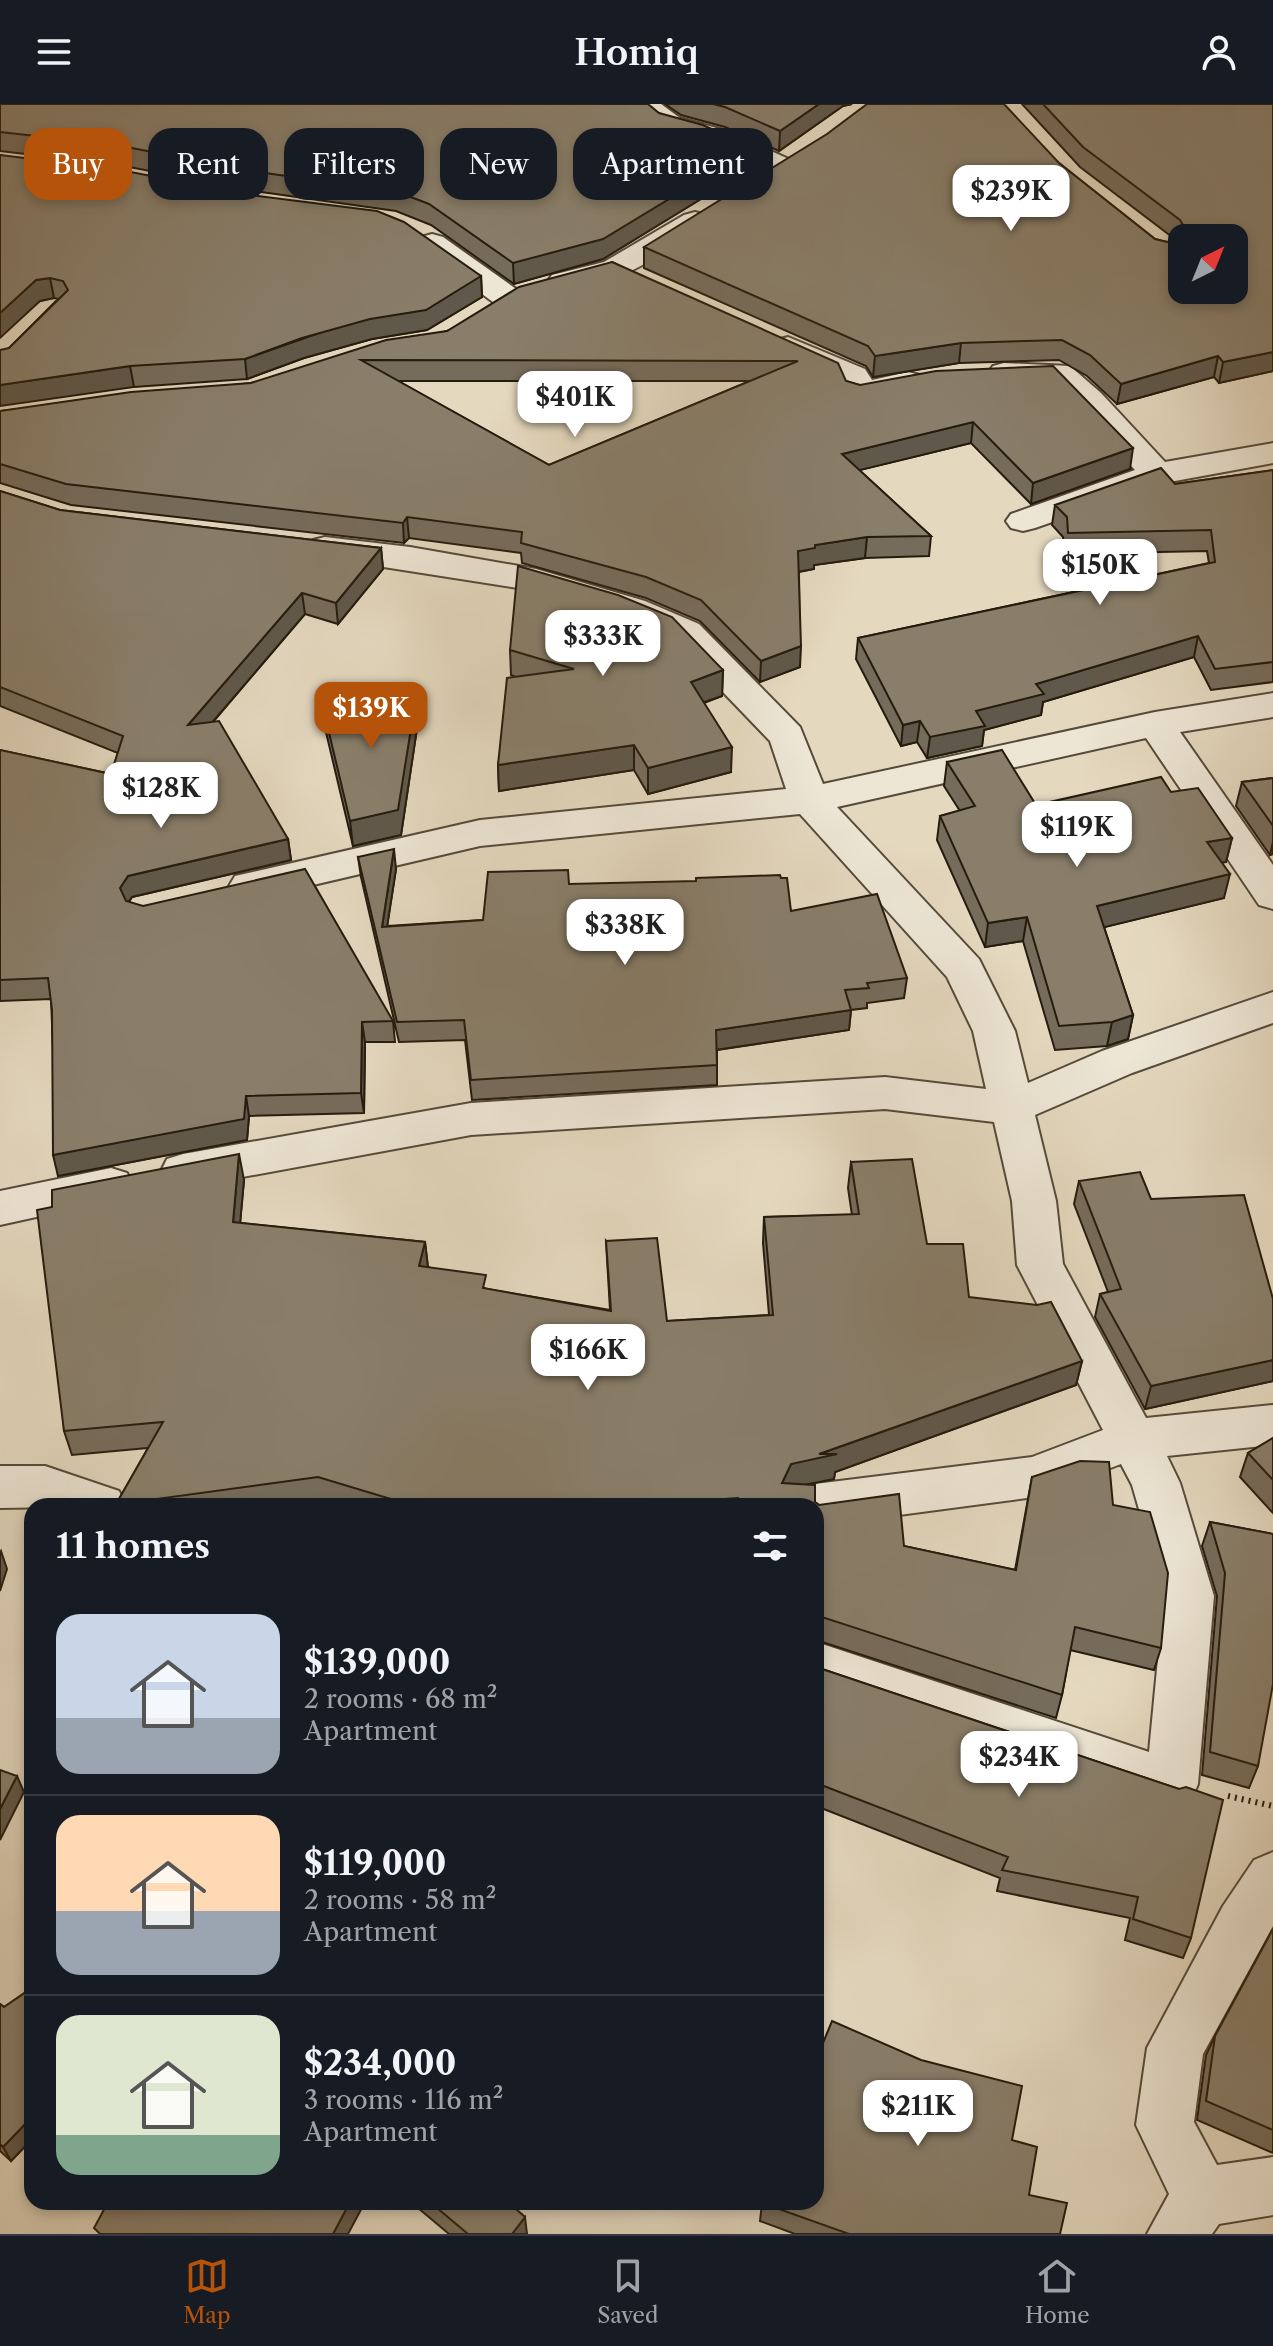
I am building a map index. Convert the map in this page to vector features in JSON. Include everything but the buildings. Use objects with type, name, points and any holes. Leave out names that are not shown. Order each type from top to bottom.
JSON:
[{"type":"street","points":[[643,104],[670,124],[714,136],[780,167]]},
{"type":"street","points":[[407,229],[418,233],[496,305],[629,275],[716,208]]},
{"type":"street","points":[[755,332],[854,376],[859,393],[892,384],[936,378]]},
{"type":"street","points":[[976,373],[1059,373],[1157,474]]},
{"type":"street","points":[[1023,521],[1157,474],[1273,453]]},
{"type":"street","points":[[292,545],[410,558],[536,580],[632,609],[686,632],[787,736],[809,800],[964,969],[994,1031],[1034,1201],[1040,1265],[1156,1483],[1189,1596],[1172,1784],[824,1668]]},
{"type":"street","points":[[208,896],[480,833],[809,800],[1155,724],[1273,705]]},
{"type":"street","points":[[1155,724],[1273,895]]},
{"type":"street","points":[[0,1208],[123,1182],[471,1119],[885,1093],[1011,1108],[1117,1062],[1273,1007]]},
{"type":"street","points":[[824,1504],[1034,1477],[1131,1440],[1273,1425]]},
{"type":"street","points":[[0,1487],[45,1487],[78,1498]]},
{"type":"street","points":[[1273,1878],[1242,1925],[1175,2048],[1165,2125],[1189,2216],[1273,2186]]}]
